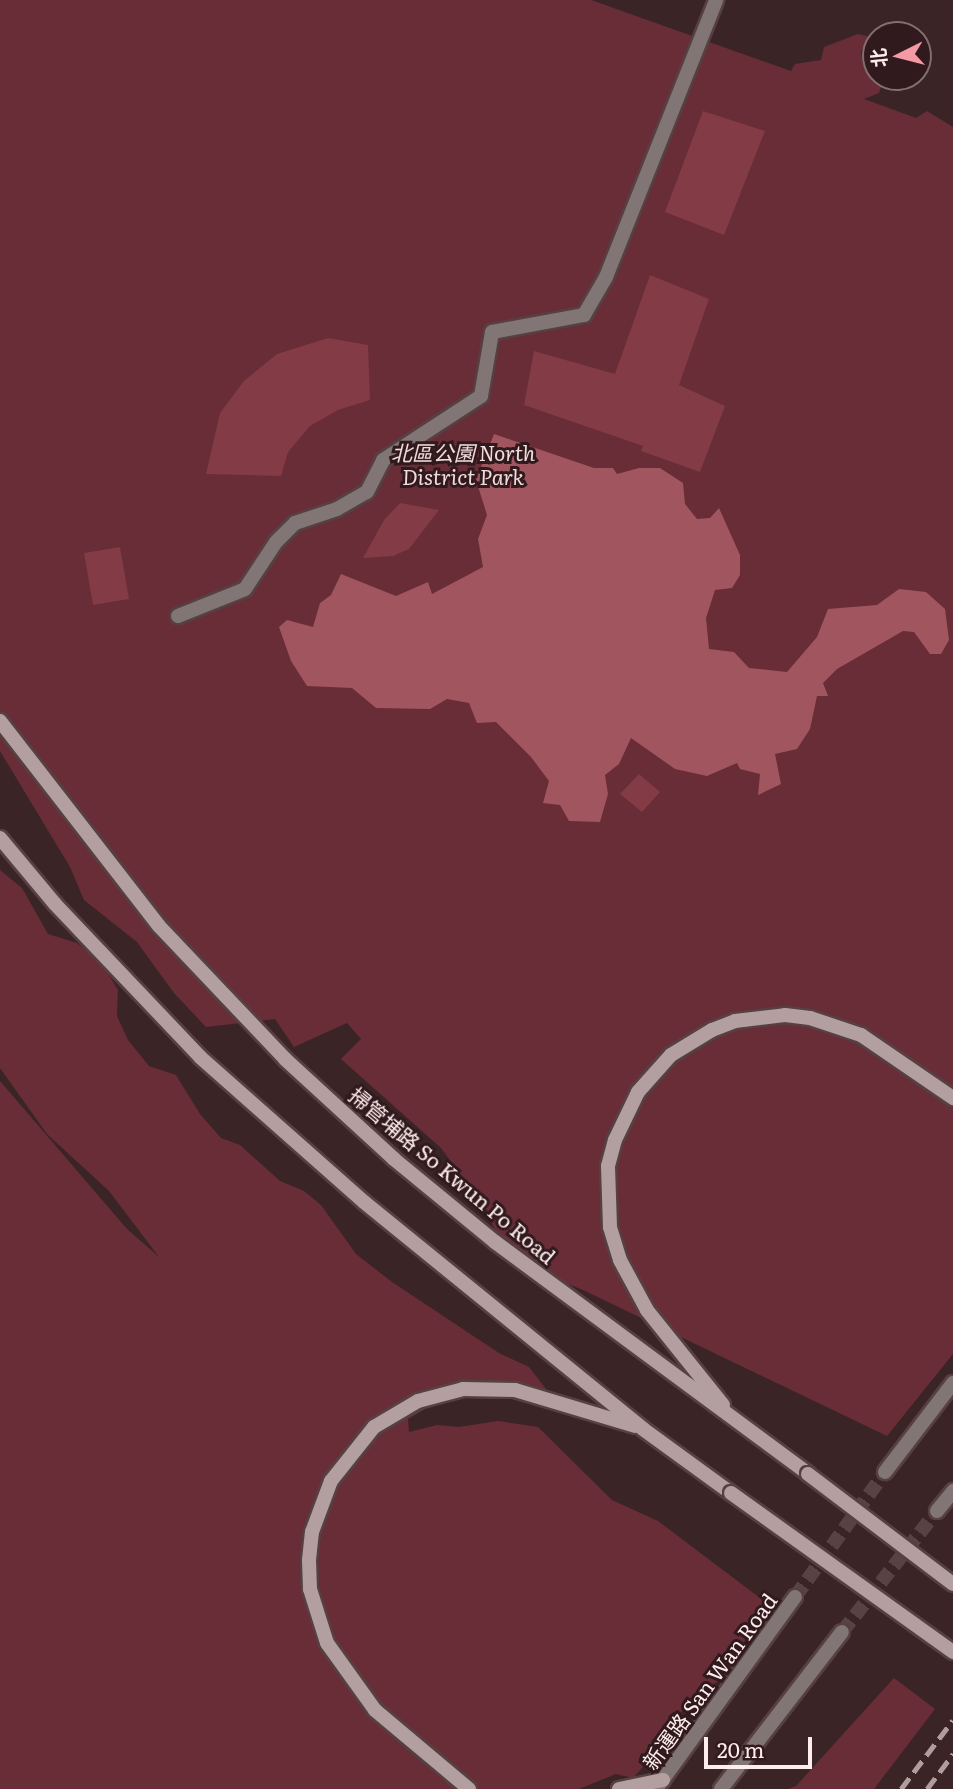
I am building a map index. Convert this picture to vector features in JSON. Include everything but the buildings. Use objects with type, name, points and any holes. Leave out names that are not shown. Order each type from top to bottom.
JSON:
[{"type":"main road","name":"掃管埔路 So Kwun Po Road","points":[[0,721],[159,926],[285,1059],[394,1158],[495,1242],[953,1584]]},
{"type":"main road","points":[[0,838],[55,904],[200,1057],[363,1202],[643,1429],[953,1652]]},
{"type":"main road","points":[[737,1423],[647,1310],[620,1260],[610,1227],[608,1166],[615,1140],[638,1092],[671,1055],[712,1030],[735,1021],[785,1016],[810,1018],[861,1035],[953,1098]]},
{"type":"main road","points":[[469,1789],[376,1710],[327,1643],[310,1589],[309,1560],[312,1532],[331,1482],[358,1443],[383,1421],[418,1401],[463,1389],[515,1390],[643,1429]]},
{"type":"main road","points":[[619,1789],[660,1785]]},
{"type":"street","points":[[178,616],[244,589],[276,541],[295,523],[337,509],[367,492],[383,460],[481,396],[492,332],[584,315],[606,277],[716,0]]},
{"type":"street","points":[[885,1472],[953,1383]]},
{"type":"street","points":[[937,1511],[953,1491]]},
{"type":"street","name":"新運路 San Wan Road","points":[[660,1785],[795,1597]]},
{"type":"street","points":[[721,1789],[842,1632]]},
{"type":"green space","name":"北區公園 North District Park","points":[[0,0],[591,0],[791,71],[795,64],[821,60],[824,47],[858,34],[862,35],[862,91],[880,91],[864,99],[916,118],[927,111],[953,127],[953,1354],[887,1436],[583,1290],[513,1262],[479,1200],[441,1148],[341,1059],[361,1039],[347,1023],[294,1047],[275,1019],[206,1027],[174,993],[137,942],[84,900],[70,867],[0,751]]},
{"type":"green space","points":[[0,870],[22,888],[48,934],[77,943],[100,960],[118,990],[117,1016],[128,1040],[149,1066],[176,1075],[200,1114],[221,1138],[240,1145],[280,1181],[304,1191],[321,1205],[356,1254],[392,1282],[499,1353],[529,1367],[553,1398],[545,1408],[496,1395],[439,1401],[408,1419],[409,1432],[437,1425],[459,1427],[498,1421],[538,1427],[612,1500],[658,1521],[768,1604],[730,1671],[669,1722],[651,1758],[633,1778],[616,1774],[579,1789],[0,1789],[0,1081],[127,1229],[159,1257],[109,1191],[47,1134],[0,1068]]},
{"type":"green space","points":[[894,1678],[935,1709],[874,1789],[788,1789],[796,1786]]},
{"type":"shaded area","points":[[494,434],[594,468],[613,468],[617,474],[639,468],[660,468],[683,483],[685,504],[697,519],[710,518],[719,508],[740,555],[740,575],[732,588],[715,590],[706,618],[709,649],[734,652],[749,668],[787,672],[817,637],[828,609],[877,605],[899,589],[926,592],[945,609],[949,640],[941,654],[930,654],[914,632],[903,631],[837,669],[823,683],[828,696],[817,696],[810,729],[797,749],[775,754],[781,784],[758,795],[760,774],[740,769],[737,763],[707,776],[675,769],[631,738],[619,764],[605,775],[608,794],[600,822],[569,821],[560,805],[543,803],[549,781],[531,757],[496,722],[477,723],[469,703],[447,699],[430,709],[376,708],[352,688],[307,686],[291,661],[279,627],[287,620],[313,627],[320,603],[331,595],[341,574],[396,596],[428,582],[432,594],[483,567],[478,539],[487,515],[476,480]]},
{"type":"tunnel","points":[[795,1597],[885,1472]]},
{"type":"tunnel","points":[[842,1632],[937,1511]]},
{"type":"railway","points":[[901,1789],[953,1720]]},
{"type":"railway","points":[[927,1789],[953,1754]]}]
